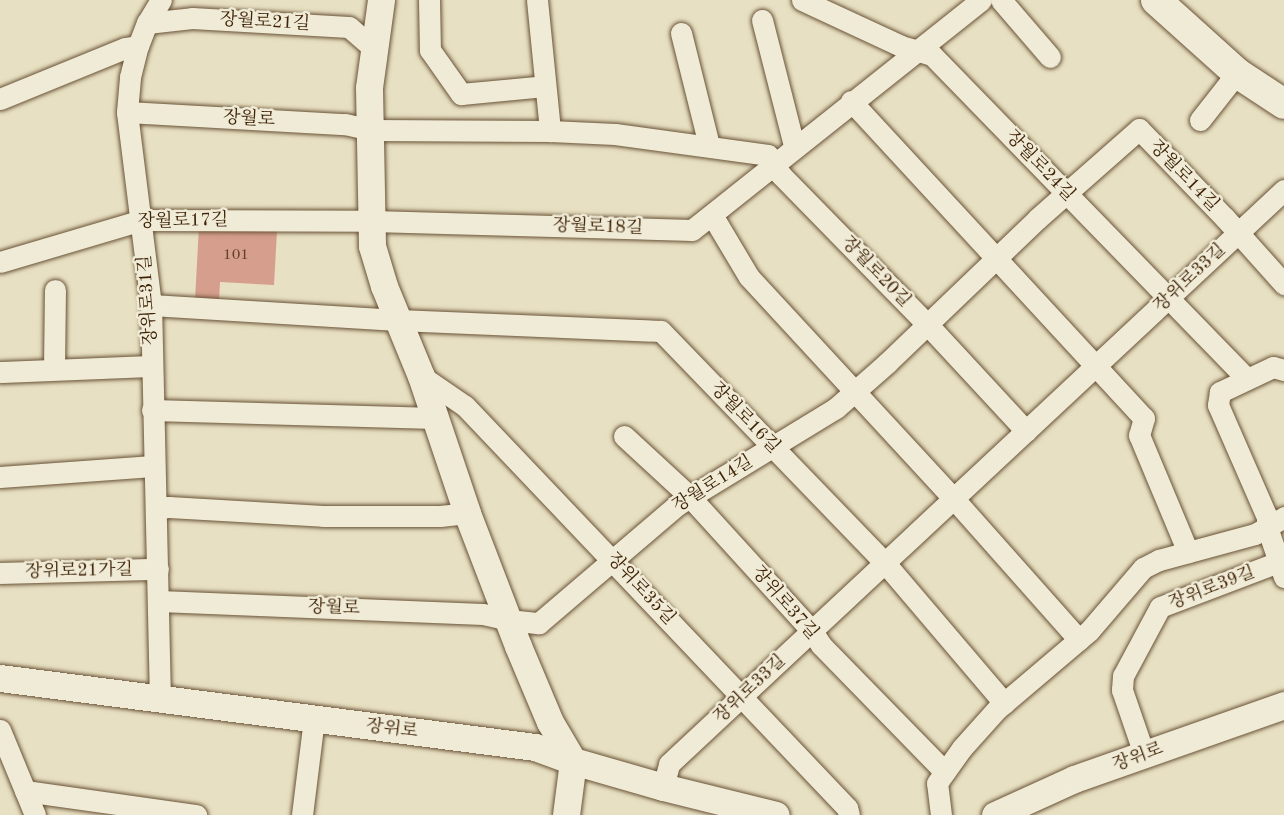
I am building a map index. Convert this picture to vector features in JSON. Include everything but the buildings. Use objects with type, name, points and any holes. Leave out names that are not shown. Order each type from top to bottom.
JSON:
[{"type":"main road","points":[[1156,0],[1237,73],[1284,104]]},
{"type":"street","points":[[140,0],[147,23]]},
{"type":"street","name":"장위로31길","points":[[160,700],[151,305],[127,112],[130,77],[138,46],[147,23],[161,0]]},
{"type":"street","points":[[381,0],[369,88],[372,246],[384,286],[421,376],[467,513],[508,620],[550,722],[573,761],[566,815]]},
{"type":"street","points":[[429,0],[430,50],[461,94],[545,87]]},
{"type":"street","points":[[537,0],[550,131]]},
{"type":"street","name":"장월로24길","points":[[802,0],[901,46],[932,55],[1247,379]]},
{"type":"street","name":"장월로18길","points":[[372,221],[692,230],[794,146],[916,51],[958,7],[981,0]]},
{"type":"street","points":[[1001,0],[1050,57]]},
{"type":"street","name":"장월로21길","points":[[147,23],[192,18],[349,27],[374,49]]},
{"type":"street","points":[[762,20],[794,146]]},
{"type":"street","points":[[681,33],[709,145]]},
{"type":"street","points":[[0,99],[125,48],[138,46]]},
{"type":"street","points":[[1200,120],[1237,73]]},
{"type":"street","points":[[851,101],[1144,418],[1139,435],[1188,552]]},
{"type":"street","name":"장월로","points":[[127,112],[345,124],[370,130]]},
{"type":"street","name":"장월로14길","points":[[508,620],[539,623],[676,505],[836,408],[1138,129],[1238,234]]},
{"type":"street","points":[[370,130],[550,131],[615,134],[768,154],[774,162]]},
{"type":"street","name":"장월로20길","points":[[774,162],[781,175],[927,324],[1026,431]]},
{"type":"street","name":"장위로33길","points":[[663,787],[669,764],[1284,190]]},
{"type":"street","points":[[712,215],[749,277],[954,499],[1079,640]]},
{"type":"street","name":"장월로17길","points":[[0,262],[142,220],[372,221]]},
{"type":"street","points":[[1238,234],[1284,284]]},
{"type":"street","points":[[54,369],[55,290]]},
{"type":"street","points":[[151,305],[398,320]]},
{"type":"street","name":"장월로16길","points":[[398,320],[661,331],[885,563],[1005,702]]},
{"type":"street","name":"장위로31길","points":[[0,372],[152,366]]},
{"type":"street","points":[[1282,566],[1275,522],[1267,517],[1218,405],[1220,392],[1273,367],[1284,370]]},
{"type":"street","name":"장위로35길","points":[[421,376],[465,406],[742,696],[847,808],[849,815]]},
{"type":"street","points":[[152,410],[435,418]]},
{"type":"street","name":"장위로37길","points":[[624,436],[690,497],[812,630],[821,645],[945,772]]},
{"type":"street","points":[[0,477],[153,466]]},
{"type":"street","points":[[156,509],[169,507],[323,516],[440,516],[467,513]]},
{"type":"street","points":[[941,815],[937,783],[962,748],[1005,702],[1079,640],[1143,568],[1159,560],[1254,534],[1275,522]]},
{"type":"street","name":"장위로39길","points":[[1144,754],[1122,690],[1123,676],[1160,608],[1282,566]]},
{"type":"street","name":"장위로21가길","points":[[0,573],[158,569]]},
{"type":"street","name":"장월로","points":[[159,601],[483,614],[508,620]]},
{"type":"street","name":"장위로","points":[[0,678],[535,747],[573,761],[663,787],[776,815]]},
{"type":"street","name":"장위로","points":[[995,815],[1074,779],[1284,705]]},
{"type":"street","points":[[302,815],[314,719]]},
{"type":"street","points":[[0,730],[35,815]]},
{"type":"street","points":[[25,791],[196,815]]}]
